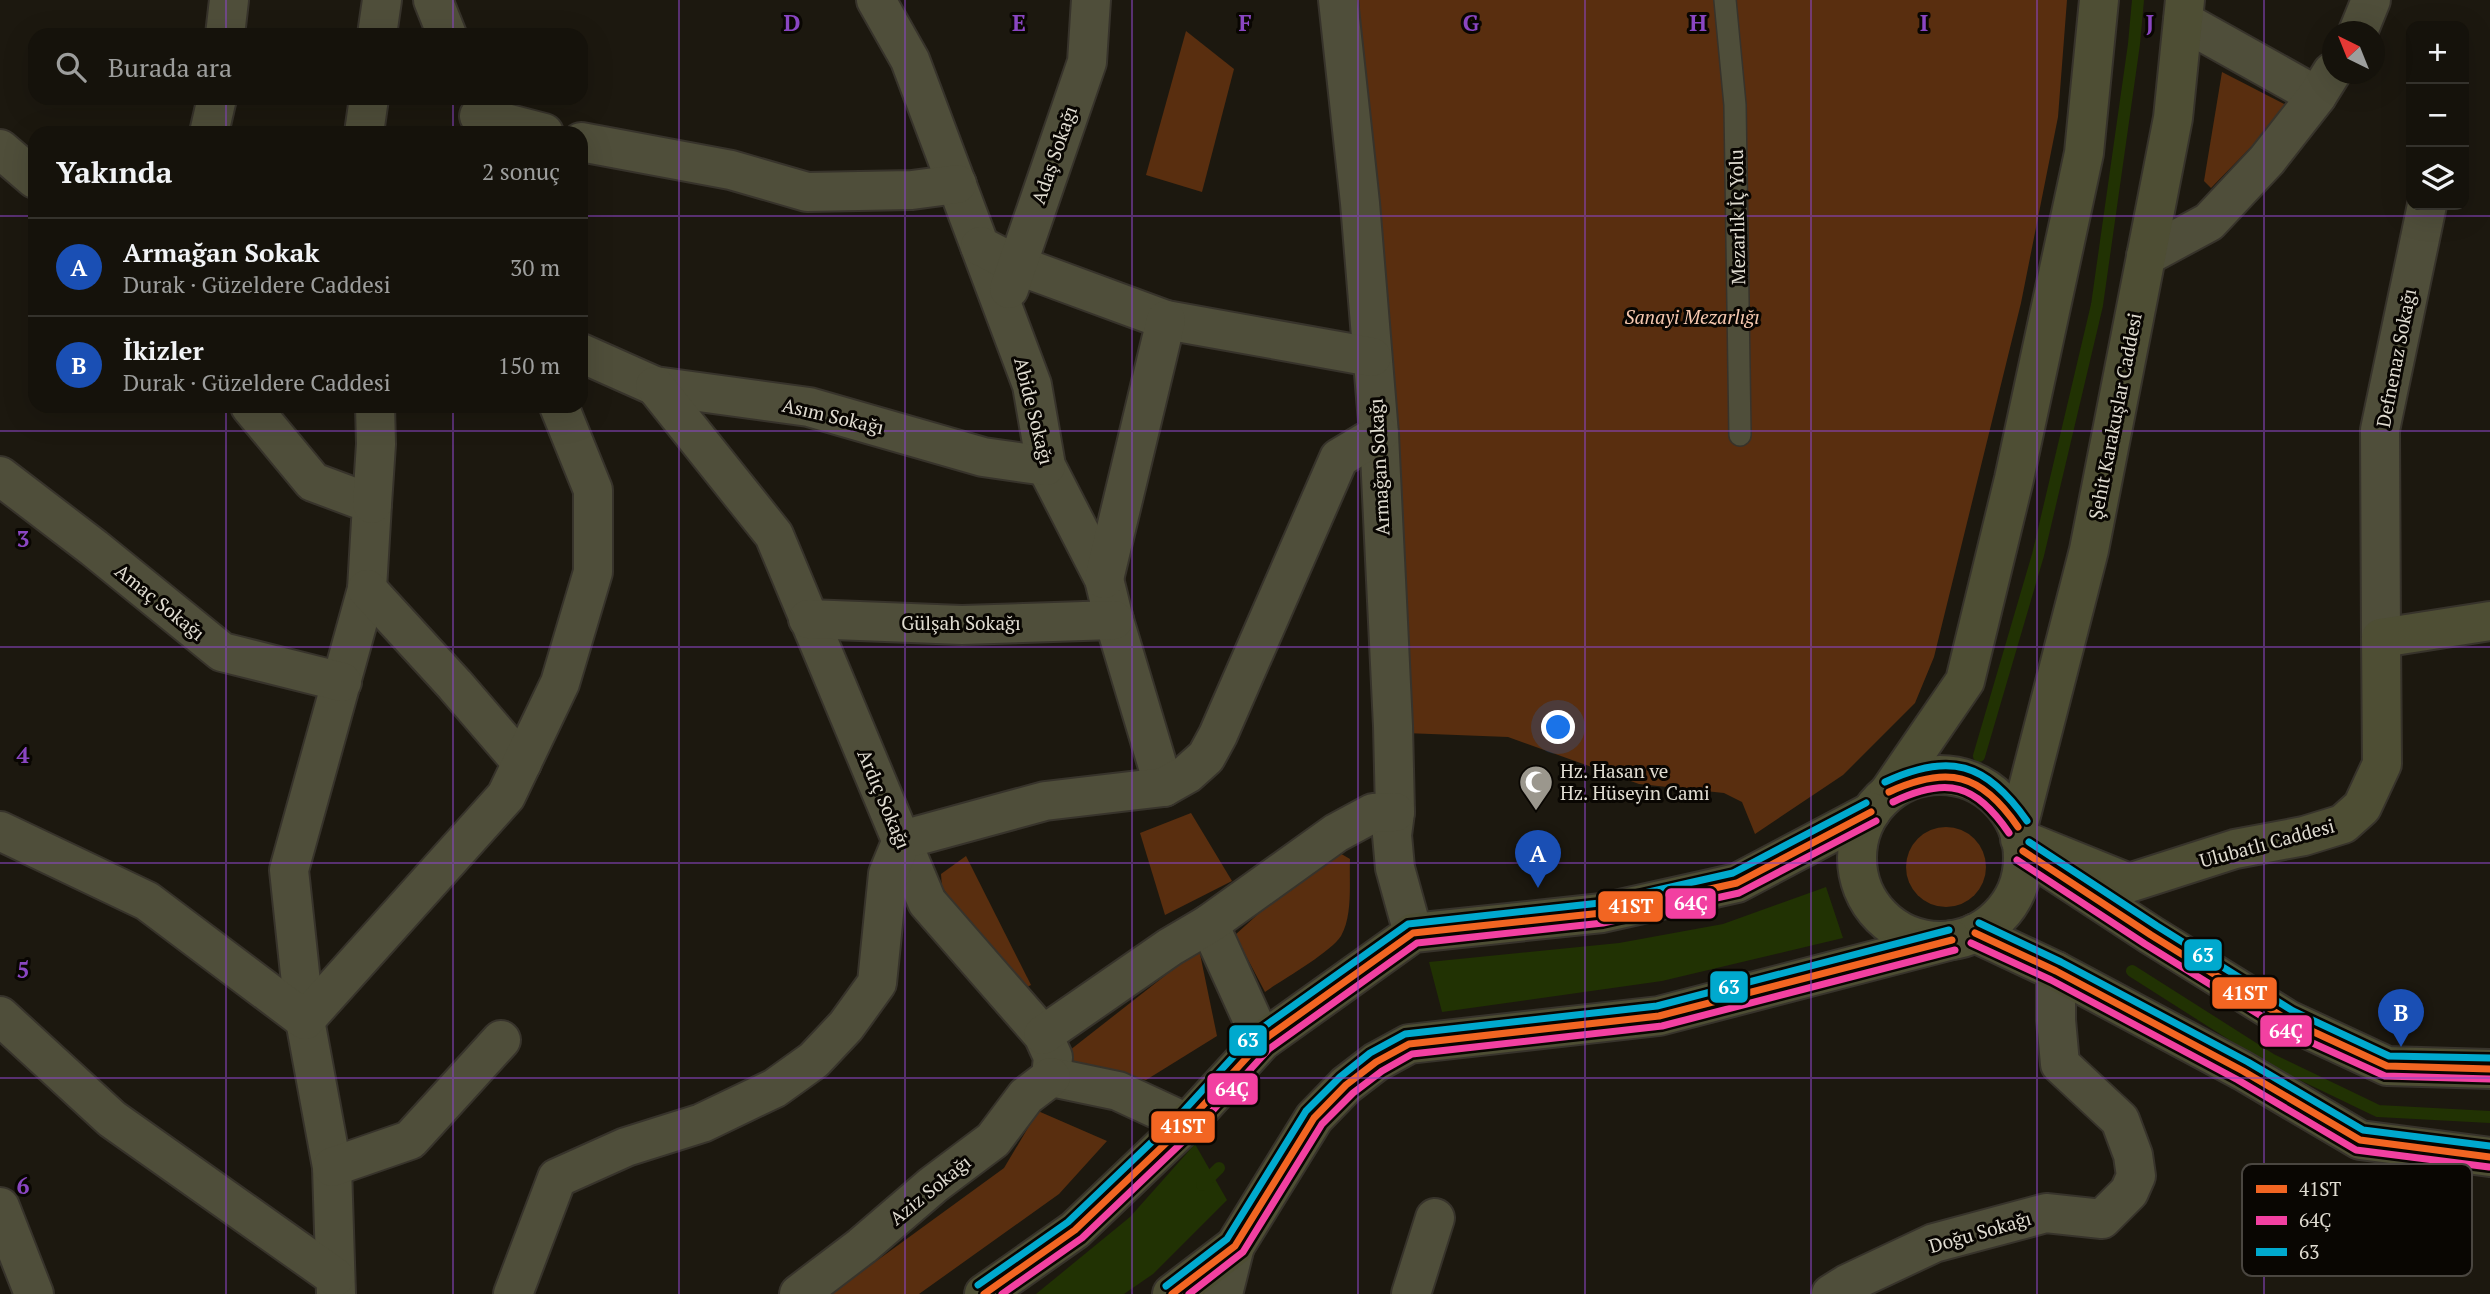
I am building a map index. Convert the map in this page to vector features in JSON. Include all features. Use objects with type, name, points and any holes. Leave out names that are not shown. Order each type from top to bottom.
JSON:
[{"type":"main road","points":[[2099,0],[2084,153],[2014,479],[1965,681],[1880,802],[1860,836],[1857,864],[1864,890],[1878,913],[1899,930],[1925,940],[1964,937],[2056,971],[2243,1072],[2360,1140],[2490,1157]]},
{"type":"main road","name":"Şehit Karakuşlar Caddesi","points":[[2020,839],[2088,550],[2173,118],[2184,11]]},
{"type":"main road","points":[[2382,638],[2490,621]]},
{"type":"main road","name":"Ulubatlı Caddesi","points":[[2020,839],[2129,883],[2235,849],[2304,836],[2343,824],[2362,807],[2382,764],[2382,638]]},
{"type":"main road","points":[[984,1294],[1075,1230],[1187,1123],[1262,1041],[1413,933],[1602,913],[1737,883],[1880,802],[1912,780],[1937,775],[1962,778],[1985,788],[2005,805],[2020,839],[2021,876],[2012,899],[1996,919],[1964,937],[1659,1016],[1409,1044],[1376,1062],[1346,1085],[1314,1118],[1235,1246],[1172,1294]]},
{"type":"main road","points":[[2020,839],[2151,935],[2288,1020],[2387,1066],[2490,1069]]},
{"type":"street","points":[[226,28],[229,0]]},
{"type":"street","points":[[378,28],[382,0]]},
{"type":"street","points":[[433,0],[444,28]]},
{"type":"street","name":"Abide Sokağı","points":[[876,0],[910,60],[1032,385],[1046,466],[1104,579],[1164,787]]},
{"type":"street","name":"Adaş Sokağı","points":[[1003,308],[1087,61],[1091,0]]},
{"type":"street","name":"Armağan Sokağı","points":[[1338,0],[1360,203],[1378,435],[1395,811],[1392,835],[1395,867],[1413,933]]},
{"type":"street","points":[[2362,21],[2371,0]]},
{"type":"street","points":[[2184,11],[2322,82]]},
{"type":"street","points":[[2146,256],[2209,222],[2267,160],[2325,84]]},
{"type":"street","points":[[211,126],[215,105]]},
{"type":"street","points":[[366,126],[368,105]]},
{"type":"street","points":[[477,116],[516,126]]},
{"type":"street","points":[[588,143],[731,170],[807,192],[912,190],[957,184]]},
{"type":"street","points":[[0,149],[28,173]]},
{"type":"street","name":"Defnenaz Sokağı","points":[[2382,638],[2380,430],[2426,210]]},
{"type":"street","points":[[980,246],[1017,265],[1166,320],[1372,357]]},
{"type":"street","points":[[1104,579],[1166,320]]},
{"type":"street","name":"Asım Sokağı","points":[[588,356],[655,386],[809,407],[983,457],[1046,466]]},
{"type":"street","name":"Ardıç Sokağı","points":[[655,386],[774,535],[927,902],[1044,1035],[1053,1057],[1051,1077]]},
{"type":"street","points":[[256,413],[313,482],[372,504]]},
{"type":"street","points":[[335,1286],[332,1167],[305,1020],[289,870],[367,589],[376,444],[374,413]]},
{"type":"street","points":[[305,1020],[506,796],[560,683],[593,572],[593,490],[562,413]]},
{"type":"street","points":[[513,1294],[557,1178],[626,1147],[702,1123],[775,1088],[814,1059],[846,1026],[877,983],[888,874],[902,840],[1045,801],[1164,787],[1187,774],[1206,757],[1339,458],[1378,435]]},
{"type":"street","name":"Amaç Sokağı","points":[[0,477],[94,548],[222,652],[342,682]]},
{"type":"street","points":[[367,589],[456,685],[522,763]]},
{"type":"street","name":"Gülşah Sokağı","points":[[808,619],[962,625],[1114,620]]},
{"type":"street","points":[[1044,1035],[1336,833],[1373,813],[1395,811]]},
{"type":"street","points":[[0,831],[147,901],[305,1020]]},
{"type":"street","points":[[1209,923],[1262,1041]]},
{"type":"street","name":"Doğu Sokağı","points":[[1830,1294],[1934,1243],[2046,1213],[2102,1219],[2129,1192],[2136,1176],[2133,1155],[2120,1120],[2060,1064],[2056,1020],[2056,971]]},
{"type":"street","points":[[0,1016],[112,1119],[335,1286]]},
{"type":"street","points":[[332,1167],[410,1140],[501,1040]]},
{"type":"street","points":[[1051,1077],[1118,1091],[1187,1123]]},
{"type":"street","name":"Aziz Sokağı","points":[[799,1294],[993,1140],[1026,1096],[1051,1077]]},
{"type":"street","points":[[0,1207],[34,1294]]},
{"type":"street","points":[[1412,1294],[1435,1219]]},
{"type":"street","points":[[1223,1294],[1235,1246]]},
{"type":"lane","name":"Mezarlık İç Yolu","points":[[1725,0],[1735,106],[1740,435]]},
{"type":"green space","name":"Sanayi Mezarlığı","points":[[1359,0],[2067,0],[2058,117],[2021,303],[1934,657],[1915,703],[1843,775],[1755,834],[1742,802],[1724,793],[1639,784],[1508,737],[1405,733]]},
{"type":"green space","points":[[1186,31],[1234,69],[1202,192],[1146,175]]},
{"type":"green space","points":[[2222,72],[2290,107],[2211,188],[2204,181]]},
{"type":"green space","points":[[1191,813],[1232,881],[1165,915],[1140,833]]},
{"type":"green space","points":[[1946,827],[1961,830],[1974,839],[1983,852],[1986,867],[1983,882],[1974,895],[1961,904],[1946,907],[1931,904],[1918,895],[1909,882],[1906,867],[1909,852],[1918,839],[1931,830]]},
{"type":"green space","points":[[1331,848],[1350,859],[1349,909],[1345,928],[1335,943],[1317,958],[1265,992],[1235,935]]},
{"type":"green space","points":[[966,856],[1031,985],[1019,991],[942,887],[941,874]]},
{"type":"green space","points":[[1199,949],[1217,1036],[1146,1080],[1078,1066],[1065,1054]]},
{"type":"green space","points":[[1038,1111],[1107,1141],[1059,1194],[919,1294],[831,1294],[1004,1168]]},
{"type":"shaded area","points":[[1826,887],[1843,938],[1662,981],[1442,1012],[1429,962],[1619,943],[1723,924]]},
{"type":"shaded area","points":[[1195,1144],[1227,1200],[1153,1274],[1124,1294],[1036,1294],[1130,1217]]},
{"type":"waterway","points":[[1979,756],[2038,555],[2097,305],[2138,0]]},
{"type":"waterway","points":[[2132,971],[2272,1060],[2378,1111],[2490,1117]]},
{"type":"waterway","points":[[1202,1185],[1219,1168]]},
{"type":"transit line","name":"63","points":[[1885,782],[1928,767],[1965,768],[1997,786],[2027,821]]},
{"type":"transit line","name":"41ST","points":[[1889,792],[1929,778],[1962,779],[1991,795],[2018,827]]},
{"type":"transit line","name":"64Ç","points":[[1893,802],[1929,789],[1959,789],[1985,804],[2009,833]]},
{"type":"transit line","name":"63","points":[[978,1285],[1068,1222],[1179,1116],[1255,1033],[1408,924],[1600,903],[1733,873],[1866,803]]},
{"type":"transit line","name":"41ST","points":[[984,1294],[1075,1230],[1187,1123],[1262,1041],[1413,933],[1602,913],[1737,883],[1871,812]]},
{"type":"transit line","name":"64Ç","points":[[1002,1294],[1082,1238],[1194,1131],[1269,1049],[1417,943],[1603,923],[1739,893],[1876,821]]},
{"type":"transit line","name":"63","points":[[2029,842],[2293,1011],[2389,1056],[2490,1058]]},
{"type":"transit line","name":"41ST","points":[[2023,851],[2288,1020],[2387,1066],[2490,1069]]},
{"type":"transit line","name":"64Ç","points":[[2017,860],[2145,944],[2284,1030],[2385,1076],[2490,1079]]},
{"type":"transit line","name":"63","points":[[1979,923],[2061,962],[2248,1062],[2363,1130],[2490,1146]]},
{"type":"transit line","name":"63","points":[[1166,1286],[1227,1239],[1306,1111],[1340,1077],[1370,1053],[1405,1034],[1657,1006],[1949,930]]},
{"type":"transit line","name":"41ST","points":[[1975,933],[2056,971],[2243,1071],[2360,1140],[2490,1157]]},
{"type":"transit line","name":"41ST","points":[[1172,1294],[1235,1246],[1314,1118],[1346,1085],[1376,1062],[1409,1044],[1659,1016],[1952,940]]},
{"type":"transit line","name":"64Ç","points":[[1971,943],[2051,980],[2238,1080],[2356,1150],[2466,1164]]},
{"type":"transit line","name":"64Ç","points":[[1189,1294],[1243,1252],[1322,1124],[1353,1093],[1382,1071],[1412,1054],[1662,1026],[1955,950]]},
{"type":"transit line","name":"64Ç","points":[[2472,1165],[2489,1167]]},
{"type":"place","name":"Hz. Hasan ve Hz. Hüseyin Cami","points":[[1536,812]]},
{"type":"place","name":"Armağan Sokak","points":[[1538,888]]},
{"type":"place","name":"İkizler","points":[[2401,1047]]}]
